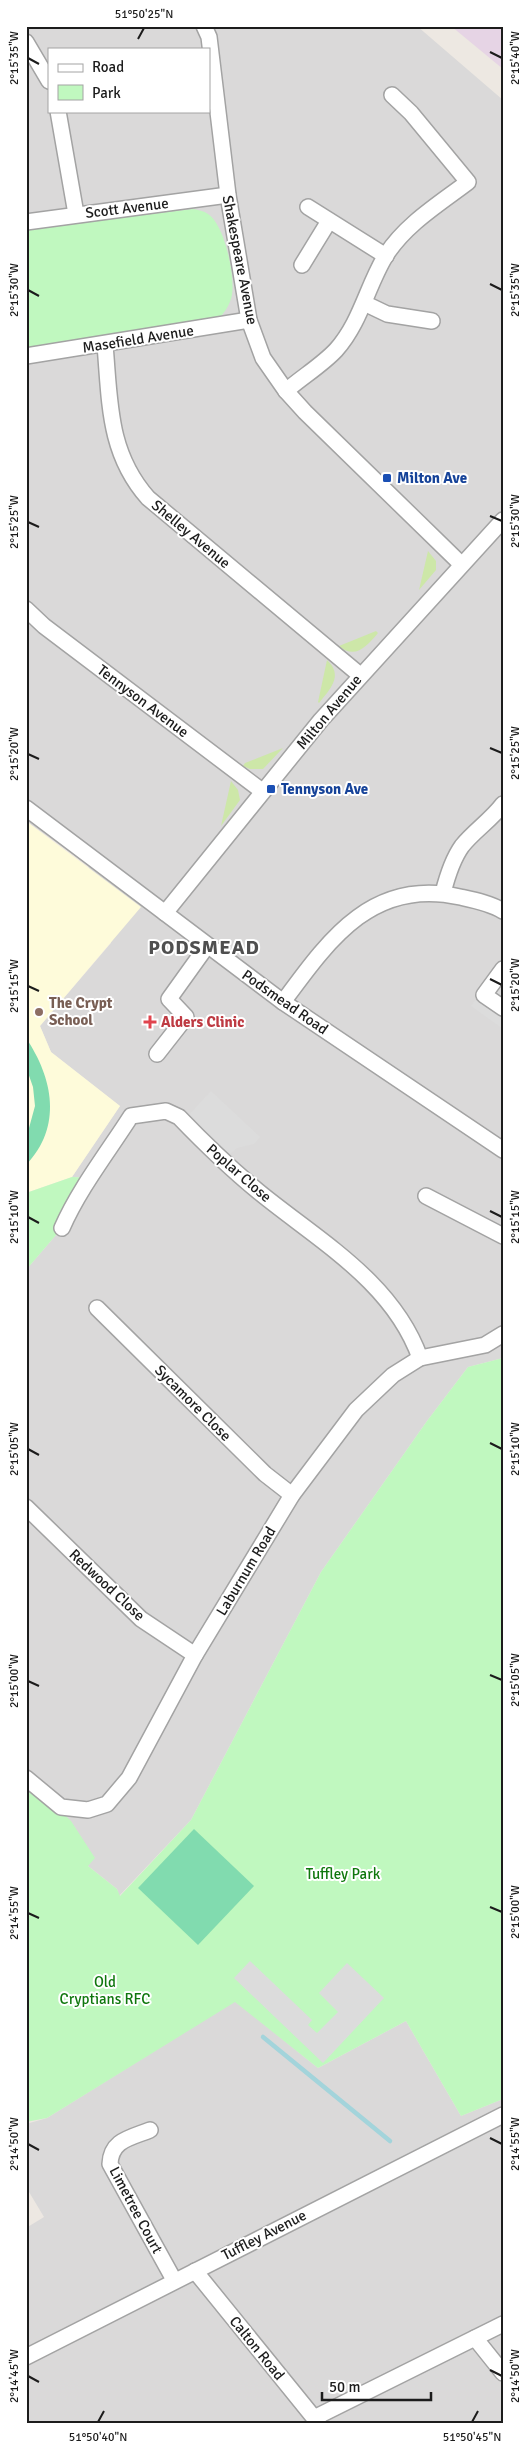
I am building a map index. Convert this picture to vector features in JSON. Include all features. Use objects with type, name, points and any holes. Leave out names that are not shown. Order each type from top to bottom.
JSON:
[{"type":"street","name":"Shakespeare Avenue","points":[[204,26],[209,48]]},
{"type":"street","points":[[26,42],[48,79]]},
{"type":"street","name":"Shakespeare Avenue","points":[[210,53],[228,195],[249,320],[263,358],[286,391],[460,564]]},
{"type":"street","points":[[286,391],[335,351],[354,327],[386,256],[404,232],[468,182],[411,113],[392,95]]},
{"type":"street","points":[[58,112],[76,214]]},
{"type":"street","name":"Scott Avenue","points":[[26,222],[228,195]]},
{"type":"street","points":[[308,207],[386,256]]},
{"type":"street","points":[[302,265],[329,221]]},
{"type":"street","points":[[364,303],[387,314],[432,322]]},
{"type":"street","name":"Masefield Avenue","points":[[26,356],[105,345],[249,320]]},
{"type":"street","name":"Shelley Avenue","points":[[105,345],[112,424],[120,453],[135,483],[148,498],[360,675]]},
{"type":"street","name":"Milton Avenue","points":[[165,913],[262,791],[360,675],[460,564],[503,520]]},
{"type":"street","name":"Tennyson Avenue","points":[[26,609],[44,626],[262,791]]},
{"type":"street","points":[[442,893],[454,859],[463,845],[492,818],[503,804]]},
{"type":"street","name":"Podsmead Road","points":[[26,808],[283,1002],[503,1150]]},
{"type":"street","points":[[283,1002],[334,936],[353,920],[384,901],[418,894],[442,893],[495,906],[503,911]]},
{"type":"street","points":[[157,1054],[186,1017],[169,999],[207,946]]},
{"type":"street","points":[[503,969],[484,996],[503,1008]]},
{"type":"street","name":"Poplar Close","points":[[62,1228],[74,1200],[92,1178],[131,1116],[166,1111],[179,1118],[258,1191],[366,1276],[387,1299],[415,1343],[420,1358]]},
{"type":"street","points":[[426,1196],[503,1236]]},
{"type":"street","name":"Sycamore Close","points":[[97,1308],[265,1474],[292,1495]]},
{"type":"street","name":"Laburnum Road","points":[[26,1778],[61,1808],[88,1810],[107,1804],[119,1793],[129,1778],[195,1655],[292,1495],[356,1410],[393,1375],[420,1358],[486,1345],[503,1334]]},
{"type":"street","name":"Redwood Close","points":[[26,1507],[141,1618],[195,1655]]},
{"type":"street","name":"Tuffley Avenue","points":[[26,2357],[174,2280],[503,2115]]},
{"type":"street","name":"Limetree Court","points":[[150,2130],[116,2144],[110,2154],[110,2164],[174,2280]]},
{"type":"street","name":"Calton Road","points":[[195,2271],[317,2421]]},
{"type":"street","points":[[317,2421],[503,2324]]},
{"type":"street","points":[[475,2338],[503,2372]]},
{"type":"shaded area","points":[[26,26],[417,26],[503,100],[503,1358],[468,1367],[427,1421],[321,1572],[191,1820],[119,1896],[117,1889],[88,1866],[26,1778],[26,1270],[62,1228],[91,1178],[72,1177],[120,1106],[51,1052],[40,1026],[111,943],[88,865],[26,821]]},
{"type":"shaded area","points":[[451,26],[503,26],[503,69]]},
{"type":"shaded area","name":"The Crypt School","points":[[26,821],[141,907],[40,1026],[51,1052],[120,1106],[72,1177],[26,1193]]},
{"type":"shaded area","points":[[503,962],[503,1029],[471,1006]]},
{"type":"shaded area","points":[[211,1091],[260,1137],[254,1144],[237,1148],[230,1154],[188,1116]]},
{"type":"shaded area","points":[[250,1961],[312,2020],[308,2025],[317,2033],[338,2012],[319,1993],[347,1963],[384,1998],[323,2063],[234,1978]]},
{"type":"shaded area","points":[[235,2001],[318,2068],[406,2021],[461,2116],[503,2099],[503,2424],[26,2424],[26,2228],[44,2217],[26,2187],[26,2124],[47,2118]]},
{"type":"green space","points":[[193,209],[206,213],[214,220],[224,239],[228,252],[232,276],[232,295],[226,309],[216,321],[26,350],[26,229]]},
{"type":"green space","points":[[428,551],[436,561],[436,570],[419,590]]},
{"type":"green space","points":[[376,631],[378,633],[360,650],[350,652],[339,646]]},
{"type":"green space","points":[[327,660],[332,666],[335,677],[331,687],[319,703],[318,702]]},
{"type":"green space","points":[[283,748],[263,769],[250,769],[243,766],[245,763]]},
{"type":"green space","points":[[231,781],[238,790],[240,800],[221,826]]},
{"type":"green space","points":[[26,1038],[43,1069],[50,1102],[49,1119],[45,1135],[38,1150],[26,1165],[26,1139],[35,1106],[33,1087],[26,1067]]},
{"type":"green space","points":[[72,1177],[92,1178],[62,1228],[26,1270],[26,1193]]},
{"type":"green space","name":"Tuffley Park","points":[[503,1358],[503,2099],[461,2116],[406,2021],[318,2068],[235,2002],[47,2118],[26,2122],[26,1778],[71,1821],[95,1858],[88,1866],[117,1889],[120,1896],[191,1820],[321,1572],[427,1421],[468,1367]]},
{"type":"green space","points":[[194,1829],[254,1886],[198,1945],[138,1888]]},
{"type":"waterway","points":[[263,2037],[390,2141]]},
{"type":"place","name":"Milton Ave","points":[[387,478]]},
{"type":"place","name":"Tennyson Ave","points":[[271,789]]},
{"type":"place","name":"The Crypt School","points":[[39,1012]]},
{"type":"place","name":"Alders Clinic","points":[[150,1022]]},
{"type":"district","name":"PODSMEAD","points":[[204,947]]},
{"type":"park label","name":"Old Cryptians RFC","points":[[105,1990]]}]
